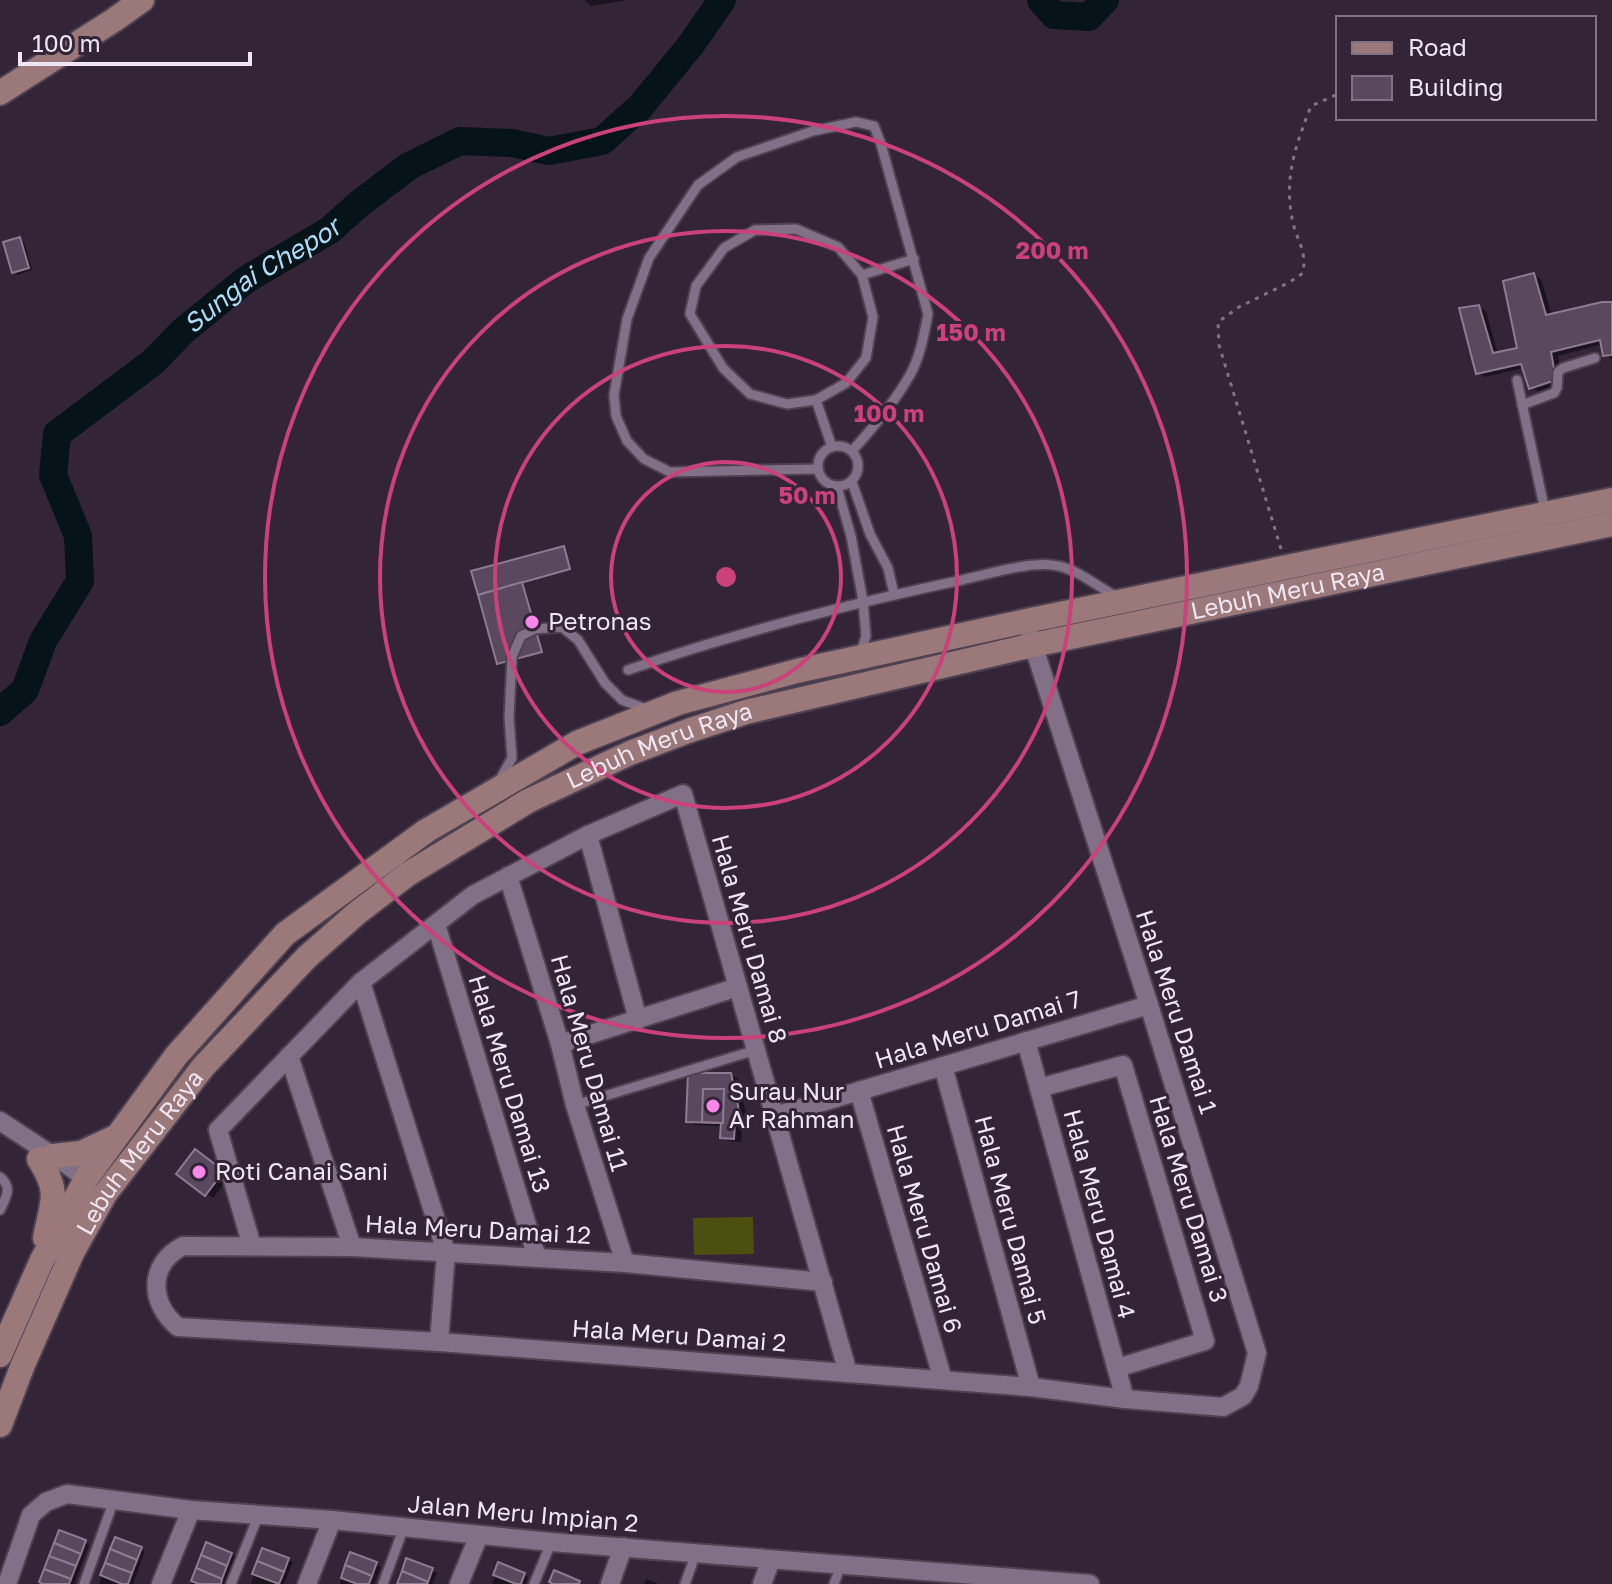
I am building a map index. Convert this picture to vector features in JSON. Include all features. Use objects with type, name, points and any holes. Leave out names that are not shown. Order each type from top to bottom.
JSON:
[{"type":"main road","points":[[0,93],[142,0]]},
{"type":"main road","name":"Lebuh Meru Raya","points":[[2,1346],[42,1260],[86,1179],[176,1056],[285,934],[426,831],[577,743],[678,703],[797,671],[1612,500]]},
{"type":"main road","name":"Lebuh Meru Raya","points":[[0,1425],[72,1253],[105,1194],[203,1067],[307,957],[357,913],[408,874],[528,801],[630,753],[746,712],[1033,645],[1612,524]]},
{"type":"main road","points":[[42,1260],[54,1195],[46,1157],[81,1153],[119,1135]]},
{"type":"main road","points":[[72,1253],[74,1229],[92,1196],[86,1179],[101,1178],[125,1167]]},
{"type":"street","name":"Hala Meru Damai 1","points":[[1026,621],[1257,1353],[1249,1386],[1243,1396],[1223,1407]]},
{"type":"street","name":"Hala Meru Damai 8","points":[[588,835],[683,794],[848,1373]]},
{"type":"street","points":[[252,1246],[218,1130],[361,982],[473,895],[588,835],[638,1020]]},
{"type":"street","name":"Hala Meru Damai 11","points":[[508,876],[625,1263]]},
{"type":"street","name":"Hala Meru Damai 13","points":[[436,924],[537,1258]]},
{"type":"street","points":[[361,982],[446,1252],[439,1342]]},
{"type":"street","points":[[560,1044],[738,987]]},
{"type":"street","name":"Hala Meru Damai 7","points":[[775,1116],[1149,1005]]},
{"type":"street","name":"Hala Meru Damai 4","points":[[1026,1041],[1125,1399]]},
{"type":"street","points":[[289,1056],[352,1247]]},
{"type":"street","name":"Hala Meru Damai 3","points":[[1039,1088],[1123,1065],[1205,1341],[1117,1368]]},
{"type":"street","name":"Hala Meru Damai 5","points":[[943,1066],[1031,1387]]},
{"type":"street","name":"Hala Meru Damai 6","points":[[859,1091],[943,1380]]},
{"type":"street","points":[[0,1121],[67,1176],[86,1179]]},
{"type":"street","points":[[0,1136],[46,1157]]},
{"type":"street","name":"Hala Meru Damai 12","points":[[157,1287],[159,1269],[169,1253],[183,1246],[352,1247],[446,1252],[625,1263],[823,1282]]},
{"type":"street","name":"Hala Meru Damai 2","points":[[157,1287],[159,1305],[167,1318],[178,1327],[439,1342],[943,1380],[1223,1407]]},
{"type":"street","name":"Jalan Meru Impian 2","points":[[7,1584],[31,1515],[46,1502],[67,1494],[191,1510],[841,1565],[914,1577],[1090,1584]]},
{"type":"street","points":[[161,1584],[191,1510]]},
{"type":"street","points":[[307,1584],[332,1520]]},
{"type":"street","points":[[459,1584],[479,1535]]},
{"type":"street","points":[[610,1584],[623,1547]]},
{"type":"street","points":[[762,1584],[771,1560]]},
{"type":"lane","points":[[817,469],[670,472],[644,459],[627,441],[616,416],[614,395],[627,319],[649,258],[698,185],[737,157],[813,131],[856,122],[874,126],[881,144],[928,314],[911,374],[881,418],[852,451]]},
{"type":"lane","points":[[796,229],[838,247],[862,275],[873,317],[866,358],[846,383],[816,400],[787,404],[750,394],[723,368],[690,314],[696,286],[724,248],[755,230],[796,229]]},
{"type":"lane","points":[[862,275],[914,259]]},
{"type":"lane","points":[[1522,405],[1554,393],[1558,372],[1563,368],[1595,358]]},
{"type":"lane","points":[[1517,380],[1546,515]]},
{"type":"lane","points":[[816,400],[832,447]]},
{"type":"lane","points":[[840,446],[852,451],[858,463],[852,482],[845,486],[828,484],[817,469],[819,458],[832,447],[840,446]]},
{"type":"lane","points":[[852,482],[870,534],[888,568],[894,594]]},
{"type":"lane","points":[[837,487],[851,536],[863,601],[866,636],[859,658]]},
{"type":"lane","points":[[628,670],[704,644],[863,601],[1021,567],[1056,565],[1123,601]]},
{"type":"lane","points":[[493,792],[512,758],[509,718],[512,657],[521,636],[535,629],[562,627],[578,640],[605,683],[622,700],[656,712]]},
{"type":"lane","points":[[575,1105],[756,1050]]},
{"type":"lane","points":[[0,1177],[7,1183],[8,1191],[0,1210]]},
{"type":"lane","points":[[84,1584],[114,1500]]},
{"type":"lane","points":[[231,1584],[259,1514]]},
{"type":"lane","points":[[383,1584],[404,1527]]},
{"type":"lane","points":[[534,1584],[551,1542]]},
{"type":"lane","points":[[685,1584],[697,1553]]},
{"type":"lane","points":[[834,1584],[841,1565]]},
{"type":"path","points":[[1283,568],[1281,546],[1219,345],[1218,322],[1239,307],[1303,273],[1305,257],[1292,220],[1288,183],[1297,141],[1311,106],[1336,95]]},
{"type":"shaded area","points":[[753,1217],[754,1254],[694,1255],[693,1218]]},
{"type":"building","points":[[20,237],[29,268],[12,273],[3,242]]},
{"type":"building","points":[[1534,273],[1546,315],[1612,302],[1612,355],[1603,356],[1600,340],[1551,352],[1556,380],[1529,389],[1521,364],[1476,374],[1459,308],[1479,305],[1493,353],[1517,348],[1503,281]]},
{"type":"building","points":[[564,546],[570,569],[478,595],[471,571]]},
{"type":"building","points":[[522,582],[542,652],[497,664],[478,595]]},
{"type":"building","points":[[688,1073],[731,1073],[742,1124],[735,1123],[734,1139],[720,1138],[721,1123],[686,1122]]},
{"type":"building","name":"Surau Nur Ar Rahman","points":[[703,1089],[724,1089],[723,1123],[702,1122]]},
{"type":"building","points":[[195,1149],[224,1171],[205,1196],[176,1174]]},
{"type":"building","points":[[59,1530],[86,1540],[81,1554],[54,1543]]},
{"type":"building","points":[[115,1537],[142,1547],[137,1560],[110,1549]]},
{"type":"building","points":[[206,1542],[232,1553],[227,1566],[201,1555]]},
{"type":"building","points":[[54,1543],[81,1554],[76,1566],[49,1556]]},
{"type":"building","points":[[262,1548],[289,1558],[284,1572],[257,1561]]},
{"type":"building","points":[[110,1549],[137,1560],[132,1573],[105,1563]]},
{"type":"building","points":[[350,1552],[377,1562],[372,1576],[345,1565]]},
{"type":"building","points":[[201,1555],[227,1566],[222,1579],[196,1568]]},
{"type":"building","points":[[49,1556],[76,1566],[71,1579],[44,1569]]},
{"type":"building","points":[[406,1558],[433,1568],[428,1582],[402,1571]]},
{"type":"building","points":[[257,1561],[284,1572],[279,1584],[252,1574]]},
{"type":"building","points":[[498,1562],[525,1573],[521,1584],[493,1575]]},
{"type":"building","points":[[105,1563],[132,1573],[128,1584],[100,1575]]},
{"type":"building","points":[[345,1565],[372,1576],[369,1584],[357,1584],[341,1578]]},
{"type":"building","points":[[196,1568],[222,1579],[221,1584],[191,1581]]},
{"type":"building","points":[[44,1569],[71,1579],[69,1584],[39,1582]]},
{"type":"building","points":[[554,1570],[580,1581],[579,1584],[549,1582]]},
{"type":"building","points":[[402,1571],[428,1582],[397,1584]]},
{"type":"waterway","name":"Sungai Chepor","points":[[0,712],[25,690],[43,641],[80,581],[78,536],[53,475],[57,434],[153,362],[183,331],[247,279],[330,230],[409,166],[460,141],[512,143],[549,151],[602,141],[640,107],[690,46],[722,0]]},
{"type":"waterway","name":"Sungai Chepor","points":[[1041,0],[1054,15],[1089,17],[1105,0]]},
{"type":"place","name":"Petronas","points":[[532,622]]},
{"type":"place","name":"Surau Nur Ar Rahman","points":[[713,1106]]},
{"type":"place","name":"Roti Canai Sani","points":[[199,1172]]}]
